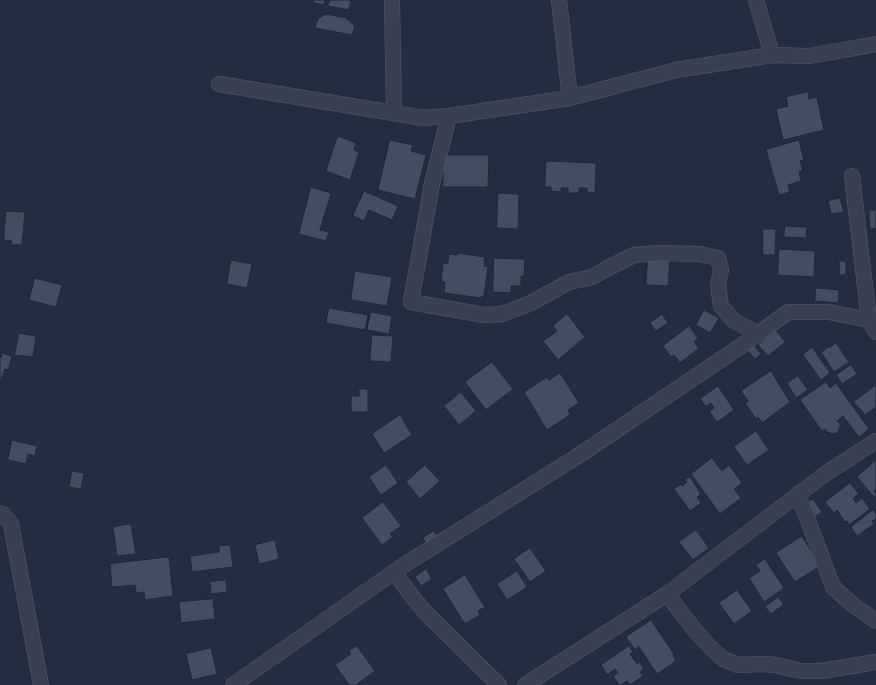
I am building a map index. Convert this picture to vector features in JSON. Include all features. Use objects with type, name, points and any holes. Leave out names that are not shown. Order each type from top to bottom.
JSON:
[{"type":"street","points":[[392,0],[394,113]]},
{"type":"street","points":[[559,0],[570,98]]},
{"type":"street","points":[[756,0],[772,55]]},
{"type":"street","points":[[219,84],[423,118],[449,116],[570,98],[676,70],[772,55],[809,56],[876,44]]},
{"type":"street","points":[[449,116],[432,184],[411,302],[484,315],[502,314],[531,303],[568,282],[592,277],[634,255],[700,254],[718,258],[721,270],[718,285],[721,306],[734,321],[758,333]]},
{"type":"street","points":[[233,685],[394,572],[581,454],[741,346],[788,312],[829,312],[873,326],[852,176]]},
{"type":"street","points":[[526,685],[667,594],[825,474],[876,441]]},
{"type":"street","points":[[798,494],[833,587],[853,605],[876,621]]},
{"type":"street","points":[[0,513],[3,514],[11,524],[41,685]]},
{"type":"street","points":[[394,572],[428,615],[499,685]]},
{"type":"street","points":[[667,594],[709,646],[723,659],[738,665],[763,664],[802,671],[821,671],[876,662]]},
{"type":"building","points":[[314,0],[325,0],[324,5],[314,3]]},
{"type":"building","points":[[330,0],[351,0],[349,10],[328,6]]},
{"type":"building","points":[[326,14],[346,18],[355,26],[352,35],[315,28],[318,19]]},
{"type":"building","points":[[808,92],[809,99],[817,97],[824,130],[783,140],[776,109],[788,106],[786,97]]},
{"type":"building","points":[[338,136],[356,143],[354,150],[359,152],[350,180],[326,171]]},
{"type":"building","points":[[390,140],[413,145],[411,151],[426,155],[415,199],[378,190]]},
{"type":"building","points":[[799,140],[804,160],[800,161],[803,170],[799,172],[801,181],[788,185],[790,192],[779,195],[766,150]]},
{"type":"building","points":[[444,155],[489,155],[488,187],[443,187]]},
{"type":"building","points":[[546,161],[596,163],[595,193],[587,192],[587,188],[579,188],[579,193],[568,193],[568,188],[561,188],[561,192],[551,191],[551,187],[545,187]]},
{"type":"building","points":[[311,187],[331,193],[320,230],[329,232],[326,241],[299,234]]},
{"type":"building","points":[[364,191],[398,206],[392,220],[369,210],[364,221],[353,216]]},
{"type":"building","points":[[498,193],[519,194],[518,229],[497,228]]},
{"type":"building","points":[[840,198],[844,212],[831,214],[828,201]]},
{"type":"building","points":[[869,210],[876,210],[876,229],[870,228]]},
{"type":"building","points":[[6,211],[25,212],[22,245],[11,245],[12,241],[4,240]]},
{"type":"building","points":[[785,226],[807,227],[806,238],[784,237]]},
{"type":"building","points":[[763,229],[776,229],[775,255],[763,255]]},
{"type":"building","points":[[779,249],[815,251],[814,277],[778,275]]},
{"type":"building","points":[[457,253],[485,257],[484,266],[488,267],[484,296],[481,298],[444,293],[445,282],[441,282],[443,263],[448,263],[449,254],[457,255]]},
{"type":"building","points":[[648,257],[670,259],[668,286],[646,285]]},
{"type":"building","points":[[494,258],[525,259],[524,276],[521,276],[521,286],[511,286],[511,293],[493,292]]},
{"type":"building","points":[[231,260],[252,264],[247,288],[227,284]]},
{"type":"building","points":[[839,261],[846,261],[846,275],[840,275]]},
{"type":"building","points":[[355,271],[392,277],[387,306],[351,300]]},
{"type":"building","points":[[35,278],[62,285],[56,307],[29,300]]},
{"type":"building","points":[[816,288],[839,290],[838,303],[815,301]]},
{"type":"building","points":[[329,308],[368,315],[365,330],[326,323]]},
{"type":"building","points":[[704,310],[719,318],[710,333],[696,325]]},
{"type":"building","points":[[371,312],[392,316],[389,334],[367,330]]},
{"type":"building","points":[[567,314],[585,337],[558,360],[543,341],[557,331],[553,326]]},
{"type":"building","points":[[662,314],[668,323],[656,331],[650,323]]},
{"type":"building","points":[[689,326],[698,338],[694,342],[699,348],[680,363],[674,355],[671,357],[663,346]]},
{"type":"building","points":[[776,330],[785,342],[768,356],[758,345]]},
{"type":"building","points":[[19,333],[36,336],[33,357],[15,355]]},
{"type":"building","points":[[372,335],[393,336],[391,362],[370,361]]},
{"type":"building","points":[[836,343],[849,362],[834,372],[821,352]]},
{"type":"building","points":[[753,344],[761,354],[755,359],[747,350]]},
{"type":"building","points":[[812,347],[830,373],[821,380],[803,355]]},
{"type":"building","points":[[2,353],[12,356],[8,370],[5,369],[0,381],[0,357]]},
{"type":"building","points":[[492,362],[513,389],[486,410],[465,382]]},
{"type":"building","points":[[851,365],[857,374],[842,384],[836,375]]},
{"type":"building","points":[[771,371],[790,402],[762,423],[758,417],[756,419],[745,403],[748,401],[741,391]]},
{"type":"building","points":[[560,373],[579,403],[568,410],[570,415],[547,430],[524,392],[547,377],[549,380]]},
{"type":"building","points":[[798,376],[808,390],[796,398],[787,383]]},
{"type":"building","points":[[826,382],[830,388],[836,383],[869,429],[859,437],[843,416],[837,421],[840,424],[840,427],[837,433],[833,434],[827,432],[825,429],[822,431],[800,400]]},
{"type":"building","points":[[876,385],[876,407],[865,415],[854,402]]},
{"type":"building","points":[[718,386],[734,410],[717,422],[709,411],[714,408],[711,403],[706,407],[700,399]]},
{"type":"building","points":[[359,389],[368,389],[368,412],[351,412],[351,396],[359,396]]},
{"type":"building","points":[[461,392],[476,411],[459,425],[444,406]]},
{"type":"building","points":[[400,415],[412,435],[384,453],[372,434]]},
{"type":"building","points":[[756,431],[769,450],[747,465],[734,447]]},
{"type":"building","points":[[12,440],[37,446],[35,456],[28,454],[26,464],[8,460]]},
{"type":"building","points":[[712,458],[722,471],[729,465],[742,483],[734,489],[741,498],[720,514],[691,474]]},
{"type":"building","points":[[876,460],[876,489],[874,491],[876,495],[874,497],[857,477]]},
{"type":"building","points":[[386,465],[398,483],[381,495],[369,477]]},
{"type":"building","points":[[425,465],[440,481],[420,499],[406,482]]},
{"type":"building","points":[[72,471],[84,473],[81,489],[69,487]]},
{"type":"building","points":[[690,477],[701,494],[697,497],[701,503],[690,511],[674,489],[681,484],[682,486],[687,482],[685,480]]},
{"type":"building","points":[[850,483],[859,494],[853,498],[856,503],[862,498],[870,509],[849,525],[847,521],[845,522],[837,510],[834,513],[825,502]]},
{"type":"building","points":[[813,499],[822,512],[813,518],[804,505]]},
{"type":"building","points":[[383,502],[401,526],[390,534],[393,537],[382,545],[362,518]]},
{"type":"building","points":[[873,510],[876,514],[876,519],[872,521],[874,524],[857,536],[851,527]]},
{"type":"building","points":[[131,524],[136,554],[117,556],[113,527]]},
{"type":"building","points":[[696,530],[709,548],[693,560],[679,542]]},
{"type":"building","points":[[434,531],[438,538],[427,545],[423,538]]},
{"type":"building","points":[[802,536],[820,566],[795,582],[776,553]]},
{"type":"building","points":[[275,540],[279,559],[259,564],[255,545]]},
{"type":"building","points":[[230,545],[233,567],[192,572],[190,556],[219,552],[219,546]]},
{"type":"building","points":[[530,548],[546,571],[530,582],[514,559]]},
{"type":"building","points":[[169,557],[173,596],[145,600],[144,592],[136,593],[135,585],[112,587],[110,564]]},
{"type":"building","points":[[765,559],[784,588],[764,602],[749,578],[760,571],[756,565]]},
{"type":"building","points":[[426,569],[432,579],[421,586],[415,577]]},
{"type":"building","points":[[517,571],[527,587],[507,600],[497,584]]},
{"type":"building","points":[[465,575],[485,607],[478,611],[480,615],[465,624],[443,589]]},
{"type":"building","points":[[226,580],[227,592],[211,594],[210,582]]},
{"type":"building","points":[[737,590],[752,611],[734,624],[719,603]]},
{"type":"building","points":[[778,597],[784,604],[771,614],[765,607]]},
{"type":"building","points":[[213,599],[215,619],[181,623],[179,602]]},
{"type":"building","points":[[651,620],[674,654],[673,655],[676,661],[657,674],[639,647],[635,650],[626,637]]},
{"type":"building","points":[[357,646],[375,671],[356,685],[349,685],[335,665],[351,654],[349,651]]},
{"type":"building","points":[[629,646],[633,652],[630,654],[637,664],[640,662],[644,669],[640,672],[643,676],[630,685],[627,681],[619,685],[613,676],[618,673],[615,669],[607,675],[601,665]]},
{"type":"building","points":[[211,648],[217,674],[192,680],[186,654]]}]
